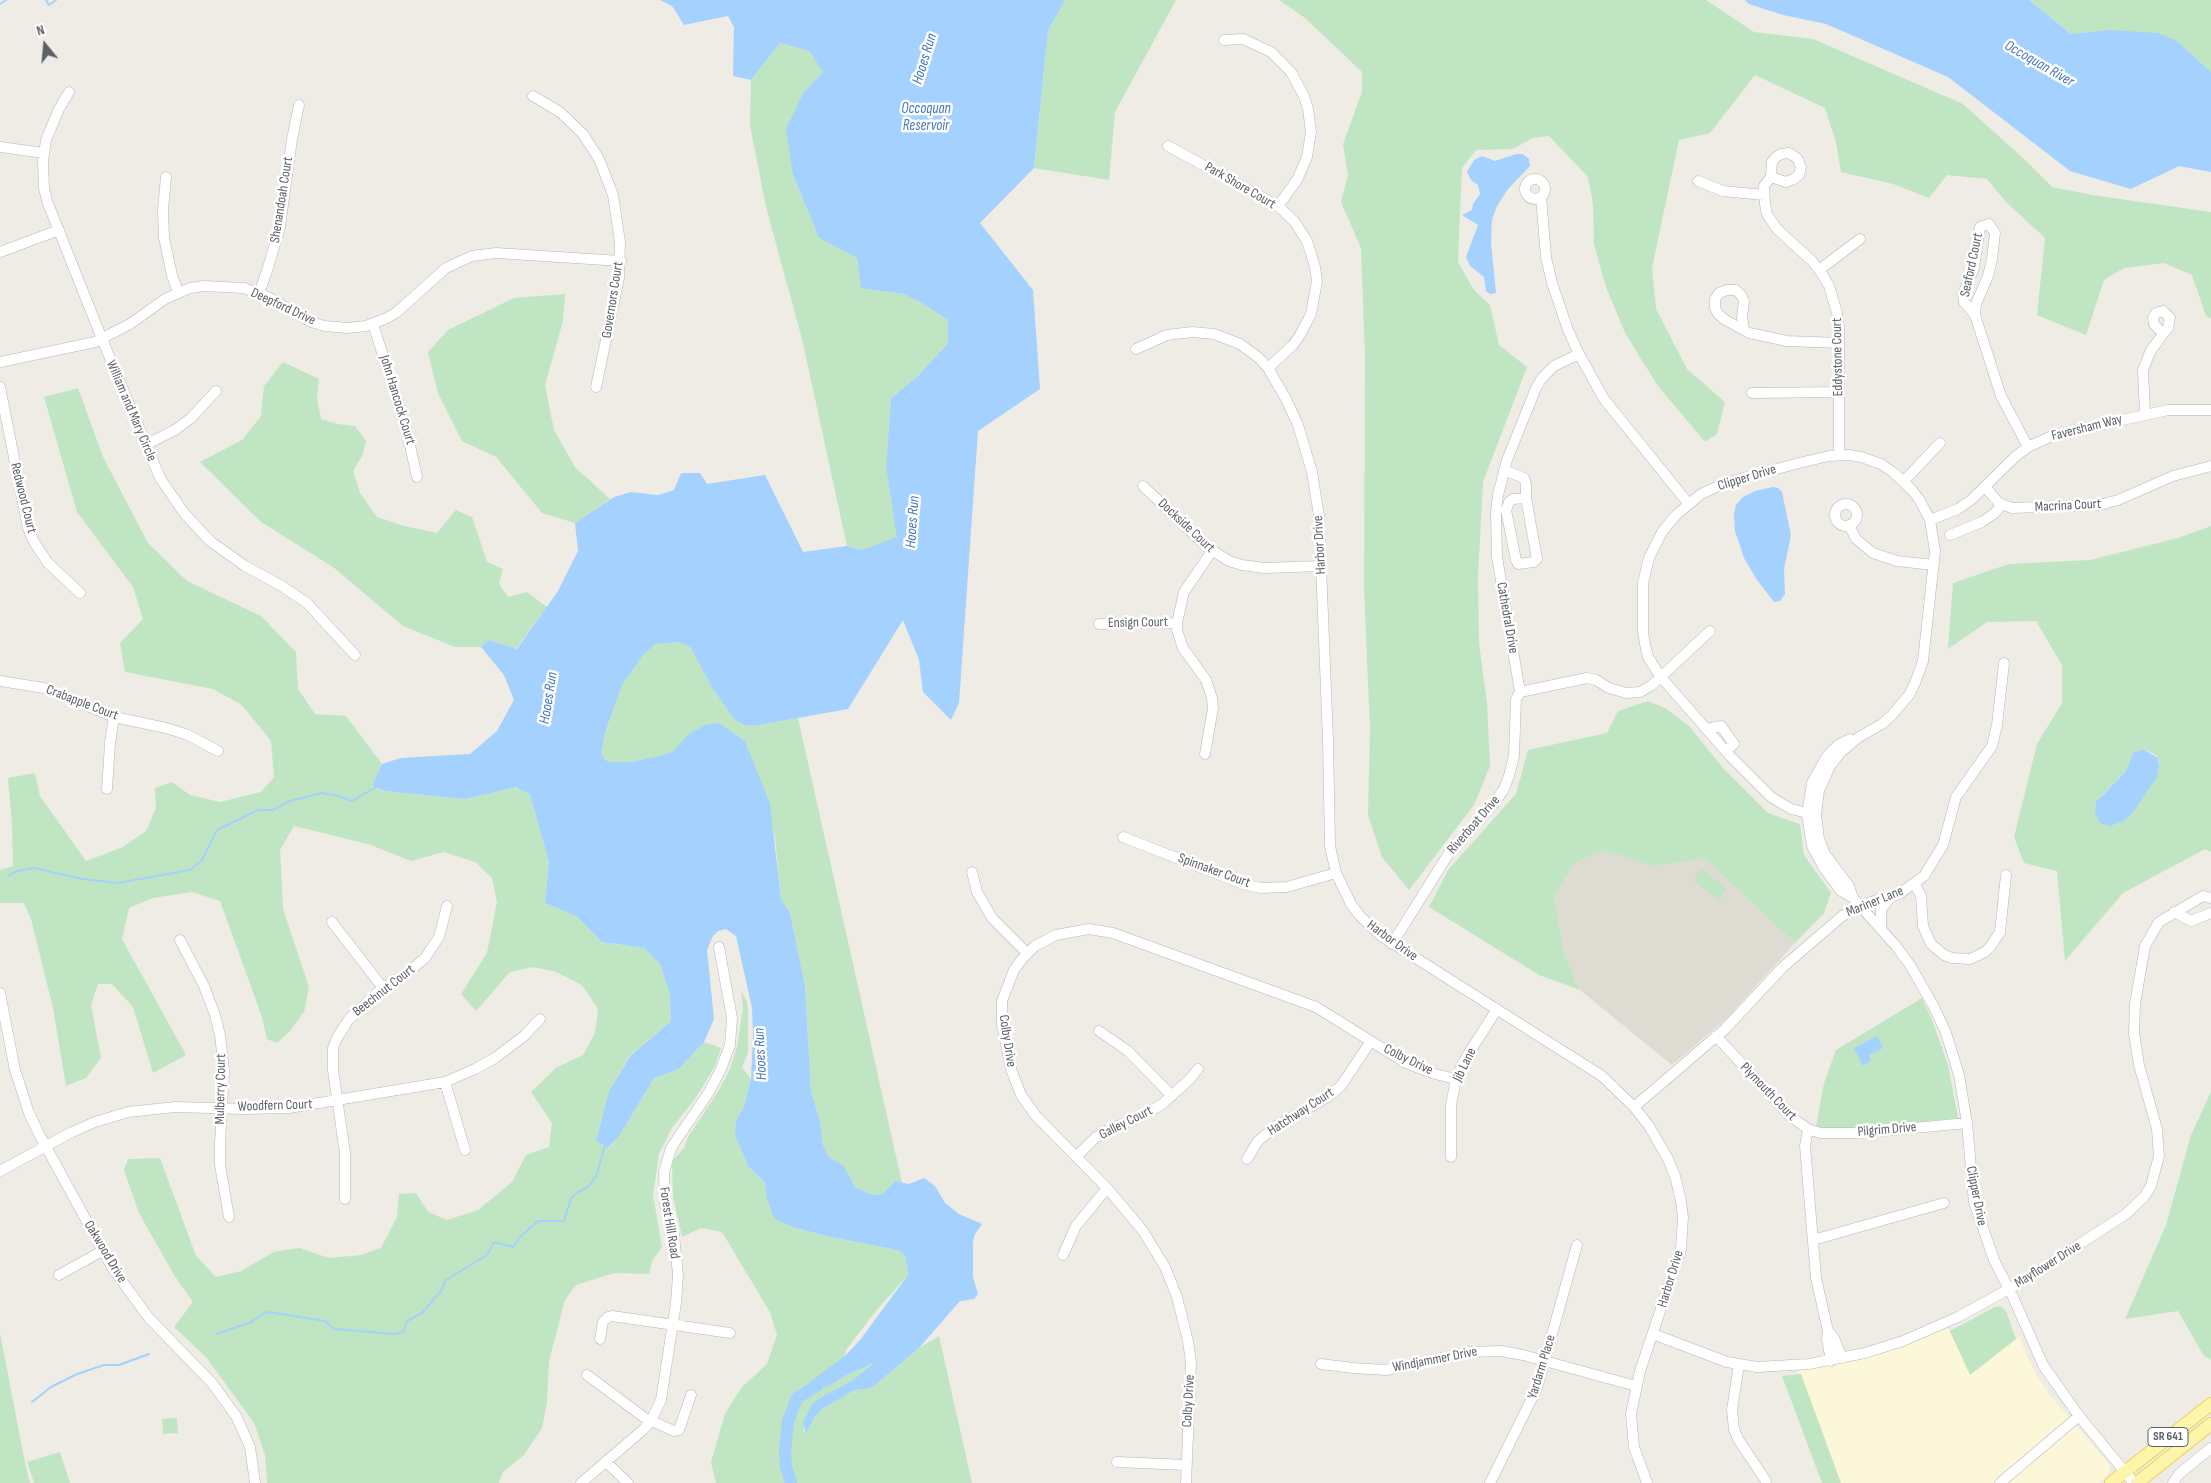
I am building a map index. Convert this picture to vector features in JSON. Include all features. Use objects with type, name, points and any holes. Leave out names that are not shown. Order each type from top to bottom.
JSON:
[{"type":"main road","name":"SR 641","points":[[2111,1483],[2211,1404]]},
{"type":"main road","name":"SR 641","points":[[2136,1483],[2211,1424]]},
{"type":"street","points":[[1224,40],[1243,39],[1271,52],[1294,78],[1308,109],[1311,132],[1307,156],[1297,180],[1278,206]]},
{"type":"street","name":"William and Mary Circle","points":[[70,92],[52,124],[44,153],[44,188],[58,230],[145,444],[172,498],[196,528],[232,557],[307,603],[355,655]]},
{"type":"street","name":"Governors Court","points":[[533,96],[572,122],[590,144],[607,176],[616,208],[621,261],[617,296],[596,387]]},
{"type":"street","name":"Shenandoah Court","points":[[259,293],[280,227],[292,139],[299,105]]},
{"type":"street","name":"Park Shore Court","points":[[1168,146],[1278,206],[1294,221],[1307,241],[1315,267],[1316,295],[1312,314],[1300,336],[1268,368]]},
{"type":"street","points":[[0,147],[44,153]]},
{"type":"street","points":[[166,177],[163,210],[164,238],[178,292]]},
{"type":"street","points":[[1698,181],[1723,191],[1764,195],[1764,186],[1771,177]]},
{"type":"street","name":"Eddystone Court","points":[[1764,195],[1768,214],[1776,229],[1800,249],[1819,270],[1834,299],[1839,326],[1839,455]]},
{"type":"street","points":[[1542,197],[1546,257],[1552,283],[1568,330],[1579,354],[1604,399],[1688,504]]},
{"type":"street","name":"Seaford Court","points":[[1975,315],[1976,304],[1988,276],[1992,259],[1995,233],[1989,224],[1980,227],[1974,268],[1963,294],[1964,302],[1975,315],[2001,396],[2028,447]]},
{"type":"street","points":[[0,252],[58,230]]},
{"type":"street","points":[[1819,270],[1860,239]]},
{"type":"street","name":"Deepford Drive","points":[[0,362],[80,347],[102,339],[130,324],[157,304],[178,292],[190,288],[218,285],[244,288],[259,293],[310,322],[346,328],[373,324],[398,312],[446,268],[472,256],[496,253],[621,261]]},
{"type":"street","name":"John Hancock Court","points":[[373,324],[407,432],[417,477]]},
{"type":"street","points":[[1744,329],[1756,335],[1772,339],[1839,343]]},
{"type":"street","name":"Harbor Drive","points":[[1136,349],[1166,336],[1185,332],[1204,332],[1240,344],[1260,358],[1268,368],[1286,399],[1307,451],[1316,494],[1321,566],[1330,846],[1336,873],[1342,887],[1360,916],[1370,927],[1392,944],[1587,1065],[1614,1086],[1649,1126],[1668,1159],[1678,1186],[1683,1217],[1682,1241],[1677,1264],[1636,1386],[1631,1414],[1631,1432],[1644,1482]]},
{"type":"street","points":[[2146,414],[2142,379],[2143,370],[2150,352],[2163,334]]},
{"type":"street","name":"Cathedral Drive","points":[[1520,692],[1497,557],[1496,512],[1504,470],[1542,378],[1554,366],[1579,354]]},
{"type":"street","name":"Redwood Court","points":[[0,386],[24,512],[31,535],[48,563],[80,593]]},
{"type":"street","points":[[145,444],[174,430],[191,418],[216,391]]},
{"type":"street","points":[[1752,393],[1839,392]]},
{"type":"street","name":"Faversham Way","points":[[1930,520],[1958,509],[1986,488],[2006,465],[2028,447],[2054,435],[2146,414],[2185,408],[2211,410]]},
{"type":"street","points":[[1904,481],[1940,444]]},
{"type":"street","name":"Clipper Drive","points":[[1811,815],[1791,809],[1771,797],[1726,751],[1733,746],[1734,742],[1721,726],[1706,729],[1660,676],[1648,657],[1645,644],[1643,632],[1643,583],[1655,544],[1665,528],[1688,504],[1701,494],[1725,483],[1812,459],[1839,455],[1870,460],[1894,473],[1920,499],[1930,520],[1934,538],[1934,565],[1923,662],[1918,678],[1909,695],[1892,715],[1882,724],[1858,737],[1844,748],[1830,766],[1818,791],[1811,815],[1810,839],[1819,861],[1841,891],[1857,902],[1881,928],[1910,965],[1937,1014],[1959,1075],[1967,1123],[1974,1202],[1994,1260],[2043,1365],[2079,1416],[2136,1483]]},
{"type":"street","name":"Macrina Court","points":[[2001,505],[2012,508],[2100,505],[2173,476],[2211,466]]},
{"type":"street","points":[[1504,470],[1524,478],[1537,559],[1534,562],[1518,564],[1506,510],[1509,502],[1513,499],[1526,498]]},
{"type":"street","name":"Dockside Court","points":[[1143,486],[1212,551],[1229,561],[1242,566],[1285,568],[1321,566]]},
{"type":"street","points":[[1950,535],[1990,518],[2001,505],[1986,488]]},
{"type":"street","points":[[1849,525],[1856,539],[1873,553],[1897,562],[1934,565]]},
{"type":"street","points":[[1205,754],[1211,725],[1212,698],[1206,680],[1184,648],[1177,630],[1177,622],[1184,592],[1212,551]]},
{"type":"street","name":"Ensign Court","points":[[1098,624],[1177,622]]},
{"type":"street","points":[[1520,692],[1588,678],[1596,680],[1609,688],[1626,693],[1640,692],[1710,632]]},
{"type":"street","name":"Mariner Lane","points":[[1634,1107],[1743,1012],[1798,953],[1857,902],[1892,896],[1915,884],[1924,876],[1941,850],[1952,806],[1960,788],[1978,768],[1992,746],[1997,725],[2004,663]]},
{"type":"street","name":"Crabapple Court","points":[[0,681],[44,688],[114,717],[166,728],[188,735],[218,751]]},
{"type":"street","name":"Riverboat Drive","points":[[1392,944],[1451,850],[1492,806],[1504,790],[1510,776],[1514,756],[1516,699],[1520,692]]},
{"type":"street","points":[[107,789],[114,717]]},
{"type":"street","name":"Spinnaker Court","points":[[1123,837],[1243,884],[1261,888],[1287,887],[1336,873]]},
{"type":"street","points":[[972,872],[977,892],[988,912],[999,926],[1027,953]]},
{"type":"street","points":[[1915,884],[1921,896],[1923,926],[1931,944],[1937,950],[1952,958],[1970,958],[1985,952],[2000,932],[2006,875]]},
{"type":"street","points":[[1881,928],[1881,909],[1892,896]]},
{"type":"street","name":"Mayflower Drive","points":[[1653,1334],[1739,1364],[1780,1368],[1831,1361],[1894,1344],[1958,1318],[2009,1290],[2126,1214],[2144,1197],[2151,1186],[2158,1167],[2159,1143],[2156,1123],[2135,1049],[2134,1020],[2145,946],[2159,922],[2205,896],[2211,898]]},
{"type":"street","name":"Beechnut Court","points":[[345,1199],[345,1153],[332,1057],[337,1038],[349,1019],[383,988],[416,967],[429,953],[441,931],[448,906]]},
{"type":"street","points":[[2174,912],[2191,921],[2211,914]]},
{"type":"street","points":[[332,922],[383,988]]},
{"type":"street","name":"Colby Drive","points":[[1186,1483],[1191,1366],[1183,1317],[1172,1282],[1153,1246],[1127,1210],[1029,1107],[1015,1082],[1002,1024],[1002,1001],[1009,978],[1027,953],[1045,940],[1065,932],[1089,929],[1113,933],[1316,1007],[1413,1066],[1456,1078]]},
{"type":"street","name":"Mulberry Court","points":[[180,940],[204,986],[216,1015],[224,1070],[220,1128],[220,1165],[229,1217]]},
{"type":"street","name":"Forest Hill Road","points":[[582,1483],[637,1436],[651,1421],[661,1400],[673,1325],[678,1275],[674,1235],[665,1204],[664,1172],[671,1148],[709,1092],[724,1063],[730,1045],[732,1018],[718,946]]},
{"type":"street","name":"Oakwood Drive","points":[[0,993],[17,1077],[29,1113],[46,1147],[102,1251],[129,1292],[149,1318],[212,1383],[228,1404],[248,1442],[255,1483]]},
{"type":"street","name":"Jib Lane","points":[[1451,1157],[1451,1106],[1456,1078],[1464,1061],[1496,1009]]},
{"type":"street","name":"Woodfern Court","points":[[0,1171],[96,1122],[128,1112],[175,1107],[270,1110],[337,1102],[445,1082],[475,1070],[495,1058],[510,1048],[540,1019]]},
{"type":"street","points":[[1098,1031],[1128,1051],[1172,1096]]},
{"type":"street","name":"Plymouth Court","points":[[1716,1036],[1790,1116],[1808,1129],[1805,1146],[1817,1284],[1828,1331],[1827,1339],[1831,1361]]},
{"type":"street","name":"Hatchway Court","points":[[1247,1159],[1258,1141],[1276,1126],[1326,1098],[1341,1086],[1371,1041]]},
{"type":"street","name":"Galley Court","points":[[1076,1157],[1095,1138],[1106,1131],[1148,1113],[1172,1096],[1198,1069]]},
{"type":"street","points":[[445,1082],[465,1150]]},
{"type":"street","name":"Pilgrim Drive","points":[[1808,1129],[1820,1133],[1846,1134],[1967,1123]]},
{"type":"street","points":[[1063,1256],[1076,1226],[1107,1188]]},
{"type":"street","points":[[1813,1240],[1944,1203]]},
{"type":"street","name":"Yardarm Place","points":[[1490,1483],[1530,1407],[1545,1361],[1577,1245]]},
{"type":"street","points":[[58,1275],[102,1251]]},
{"type":"street","points":[[600,1339],[603,1322],[608,1317],[730,1333]]},
{"type":"street","name":"Plymouth Court","points":[[1828,1331],[1834,1338],[1842,1358]]},
{"type":"street","name":"Windjammer Drive","points":[[1321,1364],[1386,1370],[1484,1351],[1516,1354],[1636,1386]]},
{"type":"street","points":[[1739,1364],[1732,1401],[1734,1429],[1738,1439],[1766,1481]]},
{"type":"street","points":[[587,1375],[651,1421],[674,1431],[679,1430],[691,1395]]},
{"type":"street","points":[[2000,1483],[2079,1416]]},
{"type":"street","points":[[2172,1483],[2179,1474],[2211,1448]]},
{"type":"street","points":[[606,1462],[628,1483]]},
{"type":"street","points":[[1118,1462],[1186,1465]]},
{"type":"shaded area","points":[[1602,851],[1630,858],[1650,866],[1705,859],[1795,943],[1727,1018],[1672,1065],[1580,990],[1565,956],[1554,898],[1574,863]]},
{"type":"shaded area","points":[[1948,1328],[1970,1375],[2019,1337],[2036,1375],[2050,1395],[2108,1463],[2110,1469],[2108,1475],[2099,1483],[1837,1483],[1798,1371],[1880,1354]]},
{"type":"green space","points":[[1065,0],[1176,0],[1115,112],[1109,180],[1034,168],[1048,31]]},
{"type":"green space","points":[[1279,0],[1706,0],[1754,32],[1813,39],[1963,104],[2052,187],[2092,195],[2211,212],[2211,318],[2206,316],[2192,275],[2164,263],[2124,268],[2104,280],[2086,335],[2037,315],[2045,238],[2006,202],[1987,179],[1947,175],[1929,198],[1893,184],[1841,172],[1836,142],[1825,108],[1755,75],[1710,133],[1679,140],[1652,268],[1656,309],[1687,369],[1725,402],[1717,434],[1705,442],[1658,386],[1625,333],[1606,287],[1594,244],[1593,204],[1588,177],[1549,136],[1533,138],[1513,149],[1476,150],[1462,168],[1458,262],[1474,290],[1490,305],[1499,345],[1527,367],[1483,482],[1478,576],[1479,643],[1487,703],[1490,766],[1474,805],[1409,890],[1382,857],[1368,815],[1370,728],[1364,589],[1365,358],[1361,248],[1341,202],[1348,175],[1343,144],[1362,92],[1362,72],[1305,18]]},
{"type":"green space","points":[[2029,0],[2211,0],[2211,72],[2177,41],[2109,30],[2071,34]]},
{"type":"green space","points":[[780,43],[809,51],[823,72],[804,92],[793,175],[819,238],[858,258],[862,288],[903,294],[920,302],[948,320],[948,343],[917,377],[891,398],[886,467],[898,537],[862,550],[847,546],[802,339],[766,207],[750,125],[751,80]]},
{"type":"green space","points":[[565,294],[563,321],[545,385],[554,430],[575,467],[610,499],[575,523],[542,513],[496,457],[462,441],[438,393],[428,352],[448,330],[514,298]]},
{"type":"green space","points":[[283,362],[319,379],[317,398],[321,419],[337,424],[355,426],[366,441],[362,456],[353,471],[360,493],[377,517],[404,526],[437,533],[456,510],[472,517],[487,562],[503,569],[499,584],[508,597],[527,592],[547,607],[516,649],[489,640],[481,647],[455,647],[403,626],[333,567],[261,522],[200,462],[242,440],[261,416],[264,386]]},
{"type":"green space","points":[[78,388],[103,457],[148,543],[187,581],[261,616],[296,652],[298,689],[315,714],[346,716],[382,764],[372,787],[385,791],[465,799],[516,787],[530,795],[549,862],[545,903],[576,916],[602,942],[644,948],[660,964],[670,994],[671,1021],[629,1056],[609,1091],[596,1141],[609,1148],[619,1136],[654,1078],[679,1069],[704,1042],[721,1048],[715,1066],[697,1096],[672,1128],[659,1154],[653,1195],[662,1247],[652,1261],[649,1274],[614,1273],[576,1285],[565,1300],[549,1361],[547,1403],[542,1428],[524,1455],[503,1472],[499,1483],[267,1483],[265,1455],[254,1423],[206,1357],[174,1327],[193,1302],[174,1275],[139,1213],[124,1170],[128,1159],[160,1158],[196,1256],[216,1277],[241,1271],[274,1252],[299,1248],[329,1258],[361,1255],[381,1248],[397,1217],[399,1194],[416,1193],[428,1212],[447,1220],[478,1210],[512,1182],[526,1155],[549,1147],[552,1123],[531,1092],[556,1068],[583,1055],[595,1033],[598,1009],[582,985],[556,972],[533,967],[510,972],[476,1011],[461,994],[487,953],[497,902],[492,878],[475,862],[444,852],[411,861],[371,845],[294,826],[280,850],[283,909],[309,987],[304,1012],[290,1031],[277,1043],[267,1039],[262,1017],[220,901],[192,892],[153,898],[129,908],[122,939],[186,1055],[153,1073],[133,1007],[112,984],[98,984],[91,1005],[101,1058],[86,1078],[66,1086],[53,1008],[31,919],[24,903],[0,903],[0,870],[13,866],[8,778],[35,773],[40,796],[86,861],[123,847],[146,831],[156,808],[155,788],[172,782],[190,795],[220,802],[261,792],[274,777],[271,741],[242,705],[213,689],[125,672],[120,643],[143,619],[133,587],[77,512],[44,397]]},
{"type":"green space","points":[[2211,526],[2211,852],[2205,849],[2123,893],[2065,961],[2057,871],[2024,863],[2014,837],[2037,744],[2062,703],[2062,665],[2036,621],[1987,622],[1948,649],[1953,583],[2009,564],[2090,560],[2178,538]],"holes":[[[2143,749],[2156,755],[2159,761],[2158,773],[2133,811],[2119,823],[2101,796],[2126,771],[2133,753]]]},
{"type":"green space","points":[[679,642],[691,648],[712,688],[735,720],[744,725],[753,726],[798,718],[902,1183],[895,1181],[882,1194],[873,1195],[855,1187],[844,1166],[829,1157],[823,1145],[820,1121],[811,1093],[805,986],[790,913],[781,899],[775,838],[756,770],[745,741],[719,723],[681,744],[672,752],[659,756],[632,762],[612,762],[605,760],[601,753],[605,733],[622,685],[643,655],[656,644]]},
{"type":"green space","points":[[1648,701],[1665,708],[1689,726],[1724,769],[1768,813],[1800,824],[1804,855],[1831,893],[1824,913],[1795,943],[1705,859],[1650,866],[1630,858],[1602,851],[1574,863],[1554,898],[1565,956],[1580,990],[1539,975],[1429,907],[1448,870],[1516,794],[1528,750],[1607,733],[1618,711]]},
{"type":"green space","points":[[1702,869],[1727,889],[1718,900],[1693,880]]},
{"type":"green space","points":[[741,990],[747,1002],[748,1013],[748,1053],[742,1067],[751,1079],[744,1106],[736,1121],[735,1135],[748,1166],[765,1183],[779,1221],[792,1227],[831,1237],[898,1250],[905,1255],[908,1275],[875,1312],[846,1350],[845,1356],[808,1386],[805,1393],[829,1386],[876,1361],[853,1380],[814,1403],[805,1417],[804,1430],[806,1434],[814,1418],[822,1409],[855,1390],[874,1386],[919,1348],[939,1336],[972,1483],[716,1483],[711,1462],[725,1414],[741,1388],[767,1364],[777,1335],[770,1312],[722,1232],[701,1228],[682,1237],[673,1197],[672,1165],[673,1160],[684,1148],[688,1137],[719,1090],[730,1069],[737,1047],[743,1008]]},
{"type":"green space","points":[[1922,998],[1948,1065],[1958,1118],[1836,1130],[1816,1127],[1824,1083],[1836,1050]]},
{"type":"green space","points":[[2211,1092],[2211,1360],[2204,1356],[2178,1311],[2125,1319],[2166,1225],[2191,1135]]},
{"type":"green space","points":[[2000,1306],[2006,1311],[2016,1339],[1970,1375],[1950,1331]]},
{"type":"green space","points":[[0,1333],[25,1463],[30,1483],[0,1483]]},
{"type":"green space","points":[[1801,1374],[1841,1483],[1822,1483],[1782,1376]]},
{"type":"green space","points":[[177,1418],[178,1433],[163,1434],[162,1419]]},
{"type":"green space","points":[[60,1452],[70,1483],[34,1483],[27,1462]]},
{"type":"water","name":"Occoquan Reservoir","points":[[660,0],[1065,0],[1048,31],[1034,168],[980,223],[1033,290],[1040,389],[978,431],[959,703],[951,720],[923,692],[919,660],[903,620],[848,709],[753,726],[744,725],[735,720],[712,688],[691,648],[679,642],[656,644],[643,655],[622,685],[605,733],[601,753],[605,760],[612,762],[632,762],[659,756],[672,752],[689,734],[705,725],[719,723],[745,741],[770,804],[781,899],[790,913],[805,986],[811,1092],[820,1121],[823,1145],[829,1157],[844,1166],[855,1187],[873,1195],[882,1194],[895,1181],[909,1184],[924,1178],[935,1186],[945,1203],[959,1214],[982,1224],[975,1234],[973,1241],[973,1277],[978,1294],[974,1299],[960,1301],[919,1348],[874,1386],[855,1390],[822,1409],[814,1418],[806,1434],[803,1422],[812,1404],[853,1380],[875,1362],[829,1386],[804,1393],[811,1381],[845,1356],[860,1340],[908,1275],[905,1255],[898,1250],[831,1237],[792,1227],[773,1216],[767,1198],[765,1183],[748,1166],[735,1135],[736,1121],[744,1106],[751,1079],[753,1034],[752,1008],[736,936],[726,929],[718,931],[713,936],[707,950],[714,1019],[704,1042],[679,1069],[654,1078],[619,1136],[608,1148],[596,1141],[609,1091],[630,1056],[671,1021],[670,994],[660,964],[644,948],[602,942],[576,916],[545,903],[549,862],[530,795],[516,787],[465,799],[385,791],[372,786],[382,764],[401,758],[470,754],[497,731],[514,700],[504,675],[481,647],[489,640],[517,649],[558,591],[578,551],[575,523],[614,497],[631,492],[658,495],[674,490],[681,473],[700,473],[707,484],[765,475],[803,552],[847,546],[862,550],[897,537],[886,467],[891,398],[917,377],[948,343],[948,320],[920,302],[903,294],[861,288],[857,258],[819,238],[793,175],[786,129],[804,92],[823,72],[809,51],[780,43],[751,80],[733,76],[734,27],[728,16],[684,25],[672,6]]},
{"type":"water","name":"Occoquan River","points":[[1745,0],[2029,0],[2071,34],[2109,30],[2158,33],[2177,41],[2211,72],[2211,172],[2179,166],[2131,189],[2070,171],[1948,77],[1826,24],[1783,15],[1749,4]]},
{"type":"water","points":[[1516,154],[1523,154],[1529,159],[1530,166],[1508,189],[1497,206],[1492,220],[1491,243],[1496,293],[1490,294],[1486,291],[1484,277],[1470,266],[1466,257],[1478,225],[1462,215],[1472,210],[1473,204],[1480,194],[1478,185],[1471,180],[1467,172],[1474,160],[1482,156],[1495,161]]},
{"type":"water","points":[[1773,487],[1778,488],[1782,492],[1791,535],[1784,569],[1785,594],[1780,601],[1774,602],[1757,580],[1744,558],[1735,531],[1734,514],[1736,505],[1743,497],[1755,491]]},
{"type":"water","points":[[2143,749],[2158,758],[2157,777],[2133,812],[2124,821],[2110,826],[2100,823],[2095,812],[2096,802],[2126,771],[2133,753]]},
{"type":"water","points":[[1877,1036],[1883,1048],[1869,1055],[1871,1061],[1863,1066],[1854,1048]]},
{"type":"waterway","points":[[0,4],[6,0]]},
{"type":"waterway","points":[[46,0],[49,5],[56,0]]},
{"type":"waterway","points":[[8,876],[17,871],[34,868],[83,879],[118,883],[190,870],[202,860],[217,830],[258,810],[273,810],[290,801],[322,793],[352,801],[376,787]]},
{"type":"waterway","points":[[217,1334],[251,1322],[269,1312],[325,1321],[334,1329],[396,1334],[404,1331],[407,1321],[422,1313],[441,1291],[446,1280],[487,1255],[494,1242],[513,1247],[519,1238],[538,1221],[564,1221],[571,1198],[588,1187],[596,1177],[605,1145]]},
{"type":"waterway","points":[[32,1402],[51,1387],[77,1374],[104,1365],[119,1365],[149,1354]]},
{"type":"waterway","name":"Hooes Run","points":[[791,1483],[786,1467],[785,1451],[788,1421],[797,1398],[818,1385]]}]
